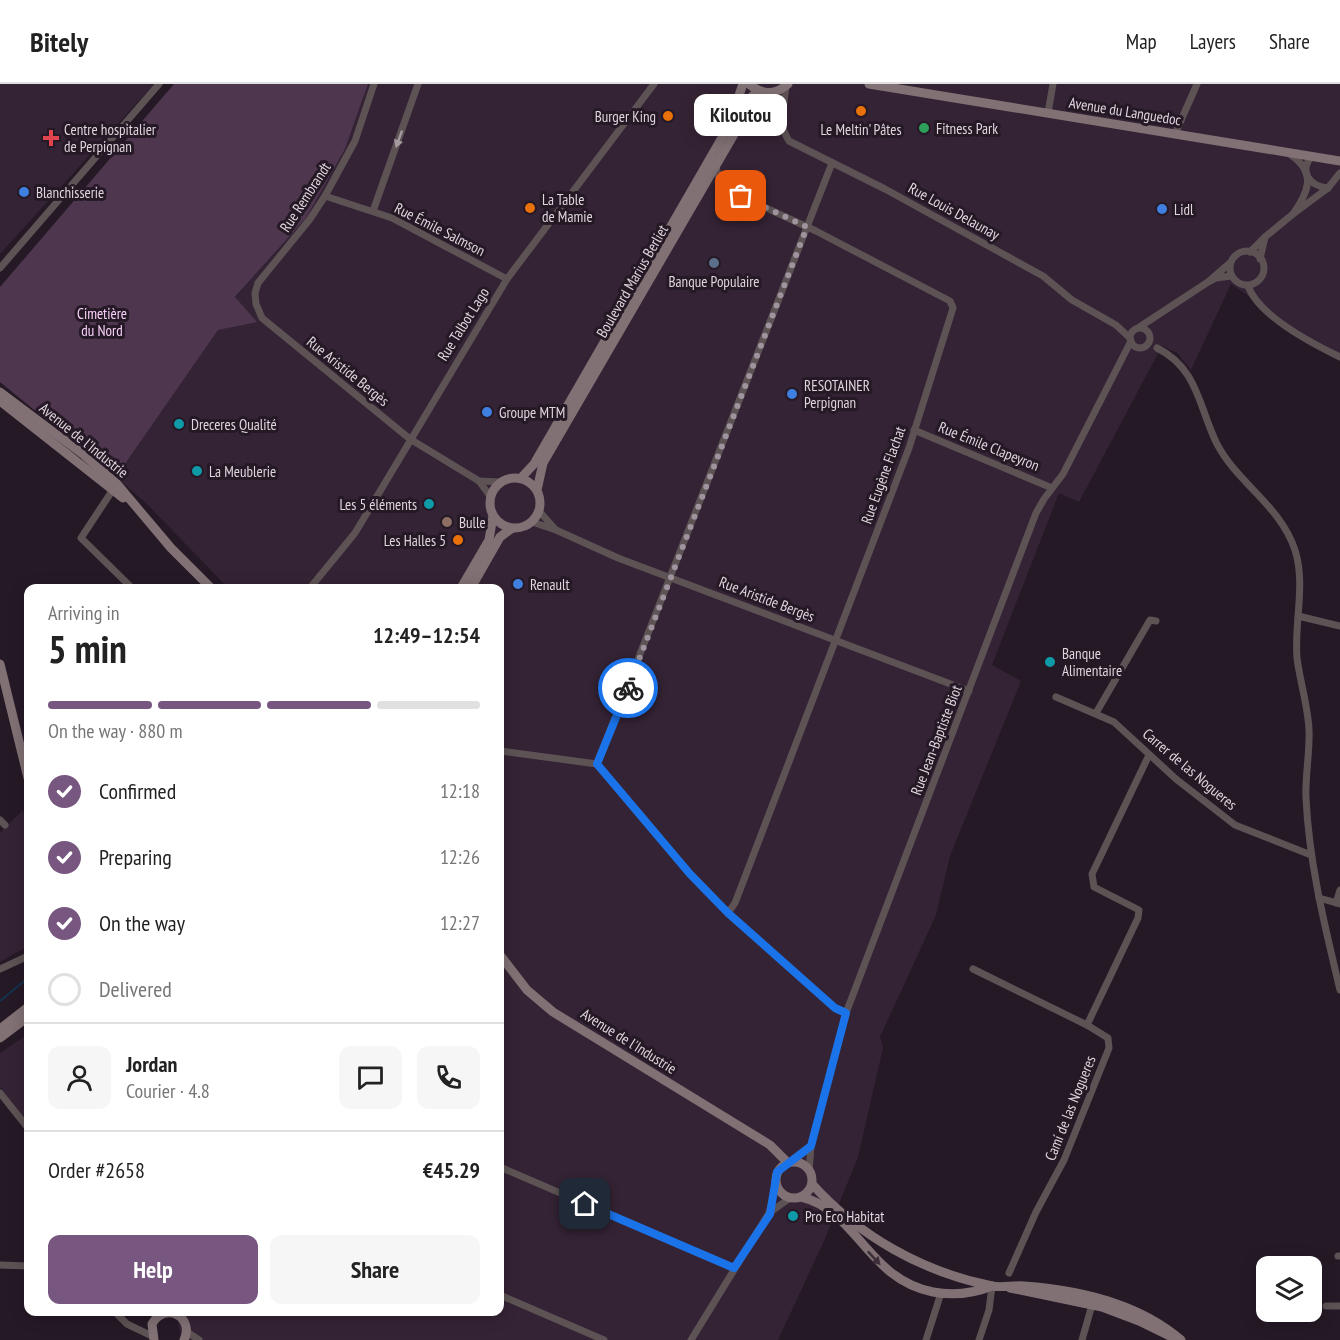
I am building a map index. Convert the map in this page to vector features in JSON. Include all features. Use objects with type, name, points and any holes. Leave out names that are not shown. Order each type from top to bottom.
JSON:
[{"type":"main road","name":"Boulevard Marius Berliet","points":[[521,478],[534,464],[700,178],[727,129],[744,84]]},
{"type":"main road","points":[[750,84],[761,92],[780,90],[787,85]]},
{"type":"main road","name":"Avenue du Languedoc","points":[[869,84],[1338,160]]},
{"type":"main road","name":"Boulevard Marius Berliet","points":[[537,490],[543,463],[716,167],[749,99],[761,92]]},
{"type":"main road","name":"Avenue de l'Industrie","points":[[0,392],[115,487],[208,584]]},
{"type":"main road","name":"Avenue de l'Industrie","points":[[0,401],[60,442]]},
{"type":"main road","points":[[473,584],[500,537],[511,529],[526,527],[539,512],[541,501],[537,490],[521,478],[508,478],[500,482],[490,496],[489,506],[493,516],[497,522],[511,529]]},
{"type":"main road","points":[[463,584],[489,540],[493,516]]},
{"type":"main road","points":[[0,664],[24,762]]},
{"type":"main road","name":"Avenue de l'Industrie","points":[[504,960],[528,990],[553,1012],[770,1145],[790,1162]]},
{"type":"main road","points":[[0,1029],[24,1010]]},
{"type":"main road","points":[[0,1038],[24,1020]]},
{"type":"main road","name":"Avenue de l'Industrie","points":[[756,1137],[773,1156],[777,1172]]},
{"type":"main road","points":[[992,1286],[969,1294],[941,1293],[917,1287],[888,1273],[825,1206],[801,1197],[790,1198],[784,1195],[776,1185],[777,1172],[790,1162],[805,1166],[809,1171],[812,1184],[826,1200],[872,1236],[919,1263],[947,1274],[992,1286],[1023,1286],[1119,1304],[1150,1317],[1179,1340]]},
{"type":"main road","points":[[801,1197],[812,1184]]},
{"type":"main road","points":[[941,1293],[947,1274]]},
{"type":"main road","points":[[1005,1286],[1023,1293],[1092,1305],[1121,1313],[1179,1340]]},
{"type":"main road","points":[[153,1338],[152,1323],[156,1316]]},
{"type":"main road","points":[[180,1316],[185,1336]]},
{"type":"street","points":[[0,267],[159,84]]},
{"type":"street","name":"Rue Rembrandt","points":[[262,318],[256,304],[255,293],[258,283],[310,219],[325,196],[355,141],[374,84]]},
{"type":"street","points":[[373,211],[418,84]]},
{"type":"street","name":"Rue Talbot Lago","points":[[313,584],[355,533],[507,279],[654,84]]},
{"type":"street","points":[[1048,113],[1053,84]]},
{"type":"street","points":[[1175,134],[1197,84]]},
{"type":"street","points":[[782,123],[783,96],[787,85]]},
{"type":"street","name":"Rue Louis Delaunay","points":[[761,92],[776,105],[789,141],[885,189],[1043,276],[1072,300],[1116,325],[1141,347]]},
{"type":"street","points":[[1289,153],[1297,159],[1312,184],[1328,188]]},
{"type":"street","points":[[1293,214],[1306,195],[1306,167],[1312,156]]},
{"type":"street","points":[[1137,329],[1162,315],[1208,282],[1239,253],[1250,252],[1293,214],[1328,188],[1340,173],[1338,160]]},
{"type":"street","points":[[597,764],[832,163]]},
{"type":"street","name":"Rue Eugène Flachat","points":[[716,167],[721,187],[807,227],[950,300],[953,308],[915,430],[735,903],[728,913]]},
{"type":"street","name":"Rue Émile Salmson","points":[[325,196],[331,201],[392,218],[507,279]]},
{"type":"street","points":[[1230,263],[1231,276],[1241,285],[1248,286],[1256,283],[1263,274],[1260,259],[1265,237]]},
{"type":"street","points":[[1250,252],[1260,259]]},
{"type":"street","points":[[1208,282],[1216,278],[1231,276]]},
{"type":"street","points":[[1256,283],[1259,298],[1271,313]]},
{"type":"street","points":[[1248,286],[1260,306],[1305,338],[1340,357]]},
{"type":"street","name":"Rue Jean-Baptiste Biot","points":[[1123,359],[1141,347],[1150,336],[1152,326],[1162,315]]},
{"type":"street","name":"Rue Aristide Bergès","points":[[262,318],[410,439],[479,481],[490,496]]},
{"type":"street","name":"Rue Louis Delaunay","points":[[1116,325],[1146,330],[1150,336]]},
{"type":"street","name":"Rue Jean-Baptiste Biot","points":[[809,1171],[811,1146],[846,1013],[1036,513],[1064,474],[1137,329]]},
{"type":"street","points":[[1150,336],[1157,348]]},
{"type":"street","points":[[1141,347],[1157,348],[1172,356],[1191,378],[1218,446],[1227,460],[1279,517],[1289,533],[1299,567],[1298,661],[1309,729],[1306,787],[1311,855],[1340,990]]},
{"type":"street","name":"Rue Émile Clapeyron","points":[[915,430],[1052,488]]},
{"type":"street","name":"Rue Aristide Bergès","points":[[479,481],[500,482]]},
{"type":"street","points":[[115,487],[81,538],[128,584]]},
{"type":"street","name":"Rue Aristide Bergès","points":[[539,512],[556,530]]},
{"type":"street","name":"Rue Aristide Bergès","points":[[532,522],[556,530],[618,558],[969,691]]},
{"type":"street","points":[[1298,616],[1340,627]]},
{"type":"street","points":[[1096,713],[1150,620],[1156,621]]},
{"type":"street","name":"Carrer de las Nogueres","points":[[1056,697],[1096,713],[1122,728],[1149,755],[1235,825],[1311,855]]},
{"type":"street","points":[[504,752],[597,764],[690,874],[728,913],[835,1008],[846,1013]]},
{"type":"street","points":[[973,969],[1087,1025],[1138,918],[1139,910],[1095,887],[1092,874],[1149,755]]},
{"type":"street","points":[[1319,898],[1338,903],[1340,890]]},
{"type":"street","points":[[0,969],[24,958]]},
{"type":"street","name":"Camí de las Nogueres","points":[[1009,1273],[1036,1212],[1064,1160],[1109,1048],[1108,1038],[1087,1025]]},
{"type":"street","points":[[0,1093],[24,1123]]},
{"type":"street","points":[[790,1162],[811,1146]]},
{"type":"street","points":[[504,1169],[734,1268]]},
{"type":"street","points":[[770,1214],[776,1185]]},
{"type":"street","points":[[691,1340],[734,1268],[770,1214],[790,1198]]},
{"type":"street","points":[[0,1265],[24,1266]]},
{"type":"street","points":[[979,1340],[989,1310],[992,1286]]},
{"type":"street","points":[[926,1340],[941,1293]]},
{"type":"street","points":[[504,1297],[603,1340]]},
{"type":"street","points":[[1082,1340],[1092,1305]]},
{"type":"street","points":[[1326,1306],[1340,1306]]},
{"type":"street","points":[[120,1316],[127,1324],[153,1338]]},
{"type":"street","points":[[135,1327],[152,1323]]},
{"type":"street","points":[[185,1336],[199,1340]]},
{"type":"shaded area","name":"Centre hospitalier de Perpignan","points":[[0,84],[154,84],[0,254]]},
{"type":"shaded area","points":[[368,84],[1340,84],[1340,355],[1310,339],[1231,284],[1191,370],[1177,353],[1162,346],[1079,502],[1059,493],[992,665],[1021,681],[950,856],[936,915],[880,1037],[883,1048],[858,1157],[824,1241],[778,1340],[182,1340],[176,1316],[504,1316],[504,584],[224,584],[148,505],[116,477],[218,330],[256,321],[235,298],[306,218],[345,149]]},
{"type":"shaded area","points":[[23,810],[24,948],[0,962],[0,833]]},
{"type":"shaded area","points":[[24,1037],[24,1118],[0,1087],[0,1053]]},
{"type":"green space","name":"Cimetière du Nord","points":[[174,84],[368,84],[345,149],[306,218],[235,297],[257,322],[218,330],[116,477],[0,382],[0,287]]},
{"type":"waterway","points":[[0,1001],[24,981]]},
{"type":"way so far","points":[[628,688],[669,577],[807,227],[741,196]]},
{"type":"place","name":"Le Meltin' Pâtes","points":[[861,111]]},
{"type":"place","name":"Burger King","points":[[668,116]]},
{"type":"place","name":"Fitness Park","points":[[924,128]]},
{"type":"place","name":"Centre hospitalier de Perpignan","points":[[51,138]]},
{"type":"place","name":"Blanchisserie","points":[[24,192]]},
{"type":"place","name":"Kiloutou","points":[[741,196]]},
{"type":"place","name":"La Table de Mamie","points":[[530,208]]},
{"type":"place","name":"Lidl","points":[[1162,209]]},
{"type":"place","name":"Banque Populaire","points":[[714,263]]},
{"type":"place","name":"RESOTAINER Perpignan","points":[[792,394]]},
{"type":"place","name":"Groupe MTM","points":[[487,412]]},
{"type":"place","name":"Dreceres Qualité","points":[[179,424]]},
{"type":"place","name":"La Meublerie","points":[[197,471]]},
{"type":"place","name":"Les 5 éléments","points":[[429,504]]},
{"type":"place","name":"Bulle","points":[[447,522]]},
{"type":"place","name":"Les Halles 5","points":[[458,540]]},
{"type":"place","name":"Renault","points":[[518,584]]},
{"type":"place","name":"Banque Alimentaire","points":[[1050,662]]},
{"type":"place","name":"Pro Eco Habitat","points":[[793,1216]]},
{"type":"route","points":[[585,1204],[734,1268],[770,1214],[777,1172],[782,1166],[799,1158],[811,1146],[846,1013],[835,1008],[728,913],[690,874],[597,764],[628,688]]}]
